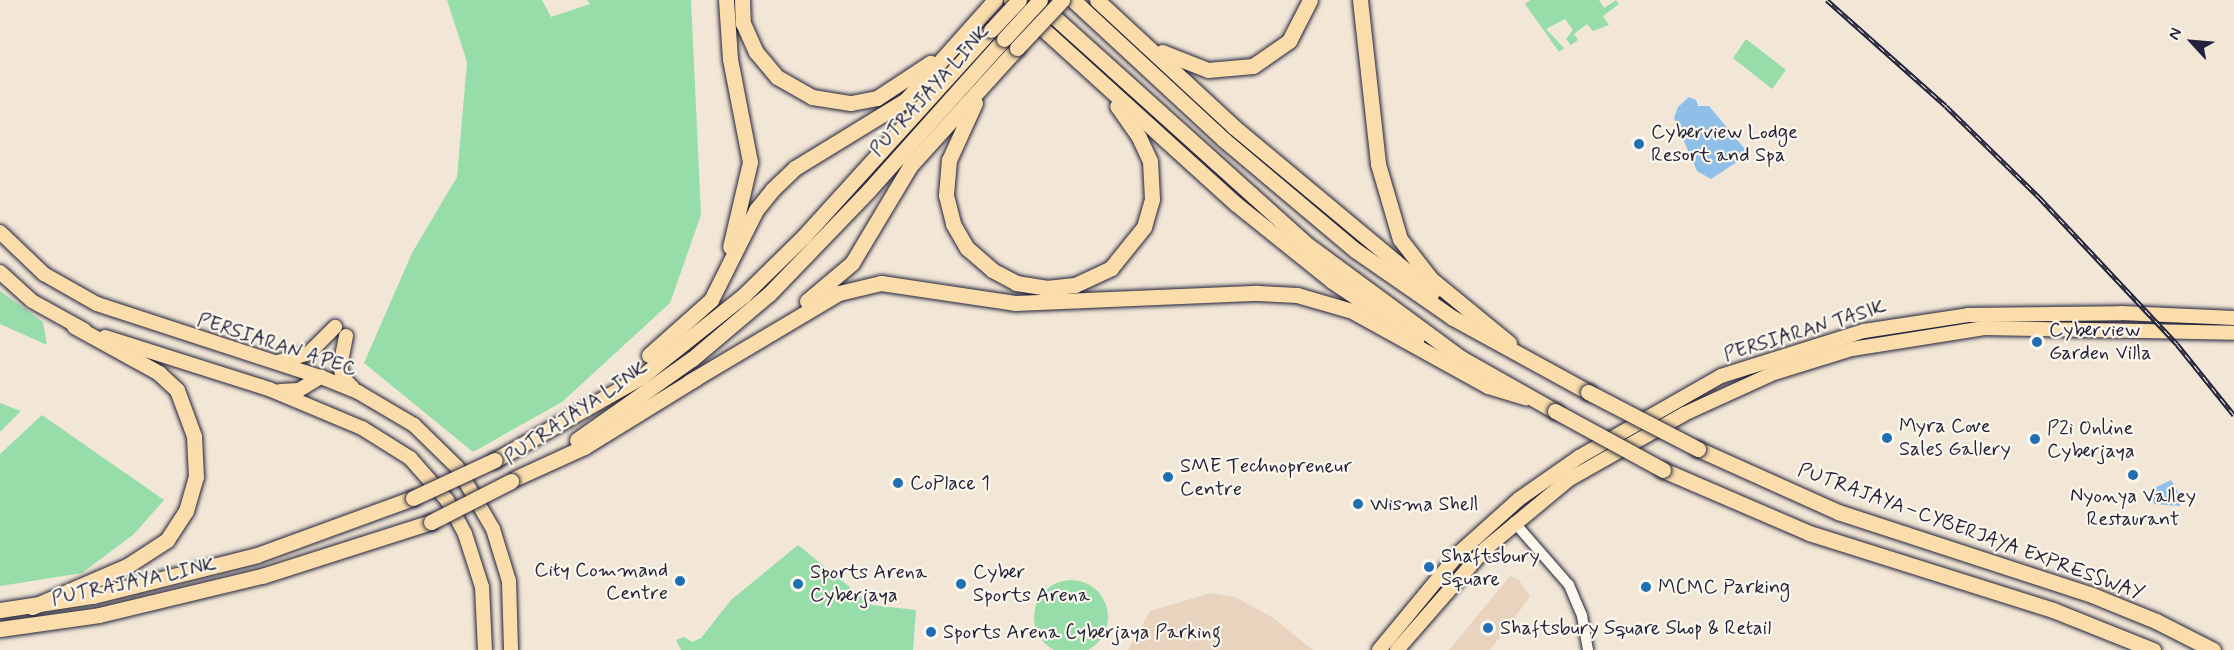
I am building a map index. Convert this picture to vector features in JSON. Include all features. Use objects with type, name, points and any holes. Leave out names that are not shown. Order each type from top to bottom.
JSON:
[{"type":"highway","points":[[625,387],[649,355],[705,299],[719,276],[749,172],[749,154],[730,59],[726,0]]},
{"type":"highway","points":[[742,0],[749,40],[777,76],[799,91],[826,101],[851,103],[877,98],[954,48]]},
{"type":"highway","points":[[649,355],[711,300],[756,210],[783,178],[900,105],[954,48],[995,0]]},
{"type":"highway","points":[[1011,0],[1236,204],[1332,281],[1416,338],[1461,358]]},
{"type":"highway","name":"PUTRAJAYA LINK","points":[[0,629],[99,615],[262,576],[431,522],[513,480],[656,386],[770,294],[869,190],[997,35],[1019,0]]},
{"type":"highway","points":[[1038,0],[1305,243],[1461,358],[1525,397]]},
{"type":"highway","name":"PUTRAJAYA LINK","points":[[0,610],[93,596],[257,555],[413,498],[495,460],[625,387],[696,334],[771,270],[997,35],[1038,0]]},
{"type":"highway","points":[[689,382],[826,288],[852,263],[910,166],[1062,0]]},
{"type":"highway","name":"PUTRAJAYA–CYBERJAYA EXPRESSWAY","points":[[1073,0],[1223,139],[1320,222],[1427,301],[1482,335],[1588,393],[1698,449],[1838,512],[2091,595],[2157,621],[2213,650]]},
{"type":"highway","points":[[1097,0],[1337,217],[1458,311],[1482,335]]},
{"type":"highway","points":[[1134,35],[1190,66],[1208,70],[1238,69],[1267,59],[1289,41],[1310,0]]},
{"type":"highway","points":[[1360,0],[1377,164],[1400,239],[1431,279],[1526,360]]},
{"type":"highway","points":[[987,80],[958,132],[949,160],[946,195],[953,224],[979,260],[1004,278],[1032,286],[1075,285],[1099,275],[1120,260],[1137,239],[1148,214],[1151,168],[1139,137],[1095,77]]},
{"type":"highway","points":[[513,480],[584,447],[839,293],[868,284],[891,284],[1015,303],[1258,292],[1297,295],[1352,311],[1479,381],[1525,397],[1663,470],[1809,533],[2053,610],[2152,650]]},
{"type":"highway","points":[[32,607],[127,566],[167,540],[186,511],[196,477],[194,436],[177,390],[159,373],[74,326]]},
{"type":"main road","name":"PERSIARAN APEC","points":[[0,232],[44,274],[97,304],[275,362],[313,379],[358,392],[414,425],[457,467],[473,489],[505,561],[512,603],[511,650]]},
{"type":"main road","points":[[0,272],[32,301],[74,326],[270,389],[333,415],[399,449],[447,500],[478,568],[485,606],[485,650]]},
{"type":"main road","name":"PERSIARAN TASIK","points":[[1379,650],[1460,552],[1519,499],[1579,457],[1721,376],[1864,331],[1968,315],[2121,314],[2234,318]]},
{"type":"main road","name":"PERSIARAN TASIK","points":[[1397,650],[1458,576],[1514,522],[1601,458],[1684,414],[1774,373],[1852,349],[1984,328],[2234,333]]},
{"type":"main road","points":[[275,362],[309,353],[341,332],[340,366],[343,378],[358,392]]},
{"type":"main road","points":[[270,389],[291,393],[313,379],[317,401],[333,415]]},
{"type":"street","points":[[1514,522],[1569,585],[1582,616],[1588,650]]},
{"type":"shaded area","name":"Shaftsbury Square","points":[[1510,576],[1519,580],[1530,597],[1490,650],[1449,650]]},
{"type":"shaded area","points":[[1211,593],[1235,597],[1272,617],[1313,650],[1128,650],[1150,611]]},
{"type":"green space","points":[[447,0],[542,0],[551,17],[590,4],[587,0],[691,0],[701,215],[670,303],[562,402],[473,452],[364,363],[412,253],[457,177],[467,62]]},
{"type":"green space","points":[[1530,0],[1599,0],[1604,8],[1616,0],[1619,4],[1603,16],[1609,25],[1593,31],[1587,24],[1574,34],[1578,40],[1571,45],[1566,39],[1573,30],[1565,19],[1546,29],[1564,48],[1559,52],[1525,4]]},
{"type":"green space","points":[[1746,39],[1786,70],[1772,89],[1733,58]]},
{"type":"green space","points":[[0,291],[43,322],[47,345],[0,324]]},
{"type":"green space","points":[[0,403],[21,411],[0,432]]},
{"type":"green space","points":[[42,415],[164,500],[134,534],[82,573],[0,586],[0,454]]},
{"type":"green space","name":"Sports Arena Cyberjaya","points":[[798,545],[872,605],[916,610],[913,650],[681,650],[676,640],[684,637],[692,642],[701,638],[731,600]]},
{"type":"green space","points":[[1071,580],[1085,583],[1097,591],[1105,603],[1108,617],[1105,631],[1097,643],[1085,651],[1071,654],[1057,651],[1045,643],[1037,631],[1034,617],[1037,603],[1045,591],[1057,583]]},
{"type":"water","points":[[1689,97],[1696,100],[1698,106],[1709,106],[1749,154],[1711,179],[1697,171],[1674,118],[1678,107]]},
{"type":"water","points":[[2171,480],[2181,497],[2180,506],[2154,504],[2150,490]]},
{"type":"railway","points":[[1827,0],[1946,106],[2040,198],[2177,344],[2234,415]]},
{"type":"place","name":"Cyberview Lodge Resort and Spa","points":[[1639,144]]},
{"type":"place","name":"Cyberview Garden Villa","points":[[2037,342]]},
{"type":"place","name":"Myra Cove Sales Gallery","points":[[1887,438]]},
{"type":"place","name":"P2i Online Cyberjaya","points":[[2035,439]]},
{"type":"place","name":"Nyonya Valley Restaurant","points":[[2133,475]]},
{"type":"place","name":"SME Technopreneur Centre","points":[[1168,477]]},
{"type":"place","name":"CoPlace 1","points":[[898,483]]},
{"type":"place","name":"Wisma Shell","points":[[1358,504]]},
{"type":"place","name":"Shaftsbury Square","points":[[1429,567]]},
{"type":"place","name":"City Command Centre","points":[[680,581]]},
{"type":"place","name":"Sports Arena Cyberjaya","points":[[798,584]]},
{"type":"place","name":"Cyber Sports Arena","points":[[961,584]]},
{"type":"place","name":"MCMC Parking","points":[[1646,587]]},
{"type":"place","name":"Shaftsbury Square Shop & Retail","points":[[1488,628]]},
{"type":"place","name":"Sports Arena Cyberjaya Parking","points":[[931,632]]}]
